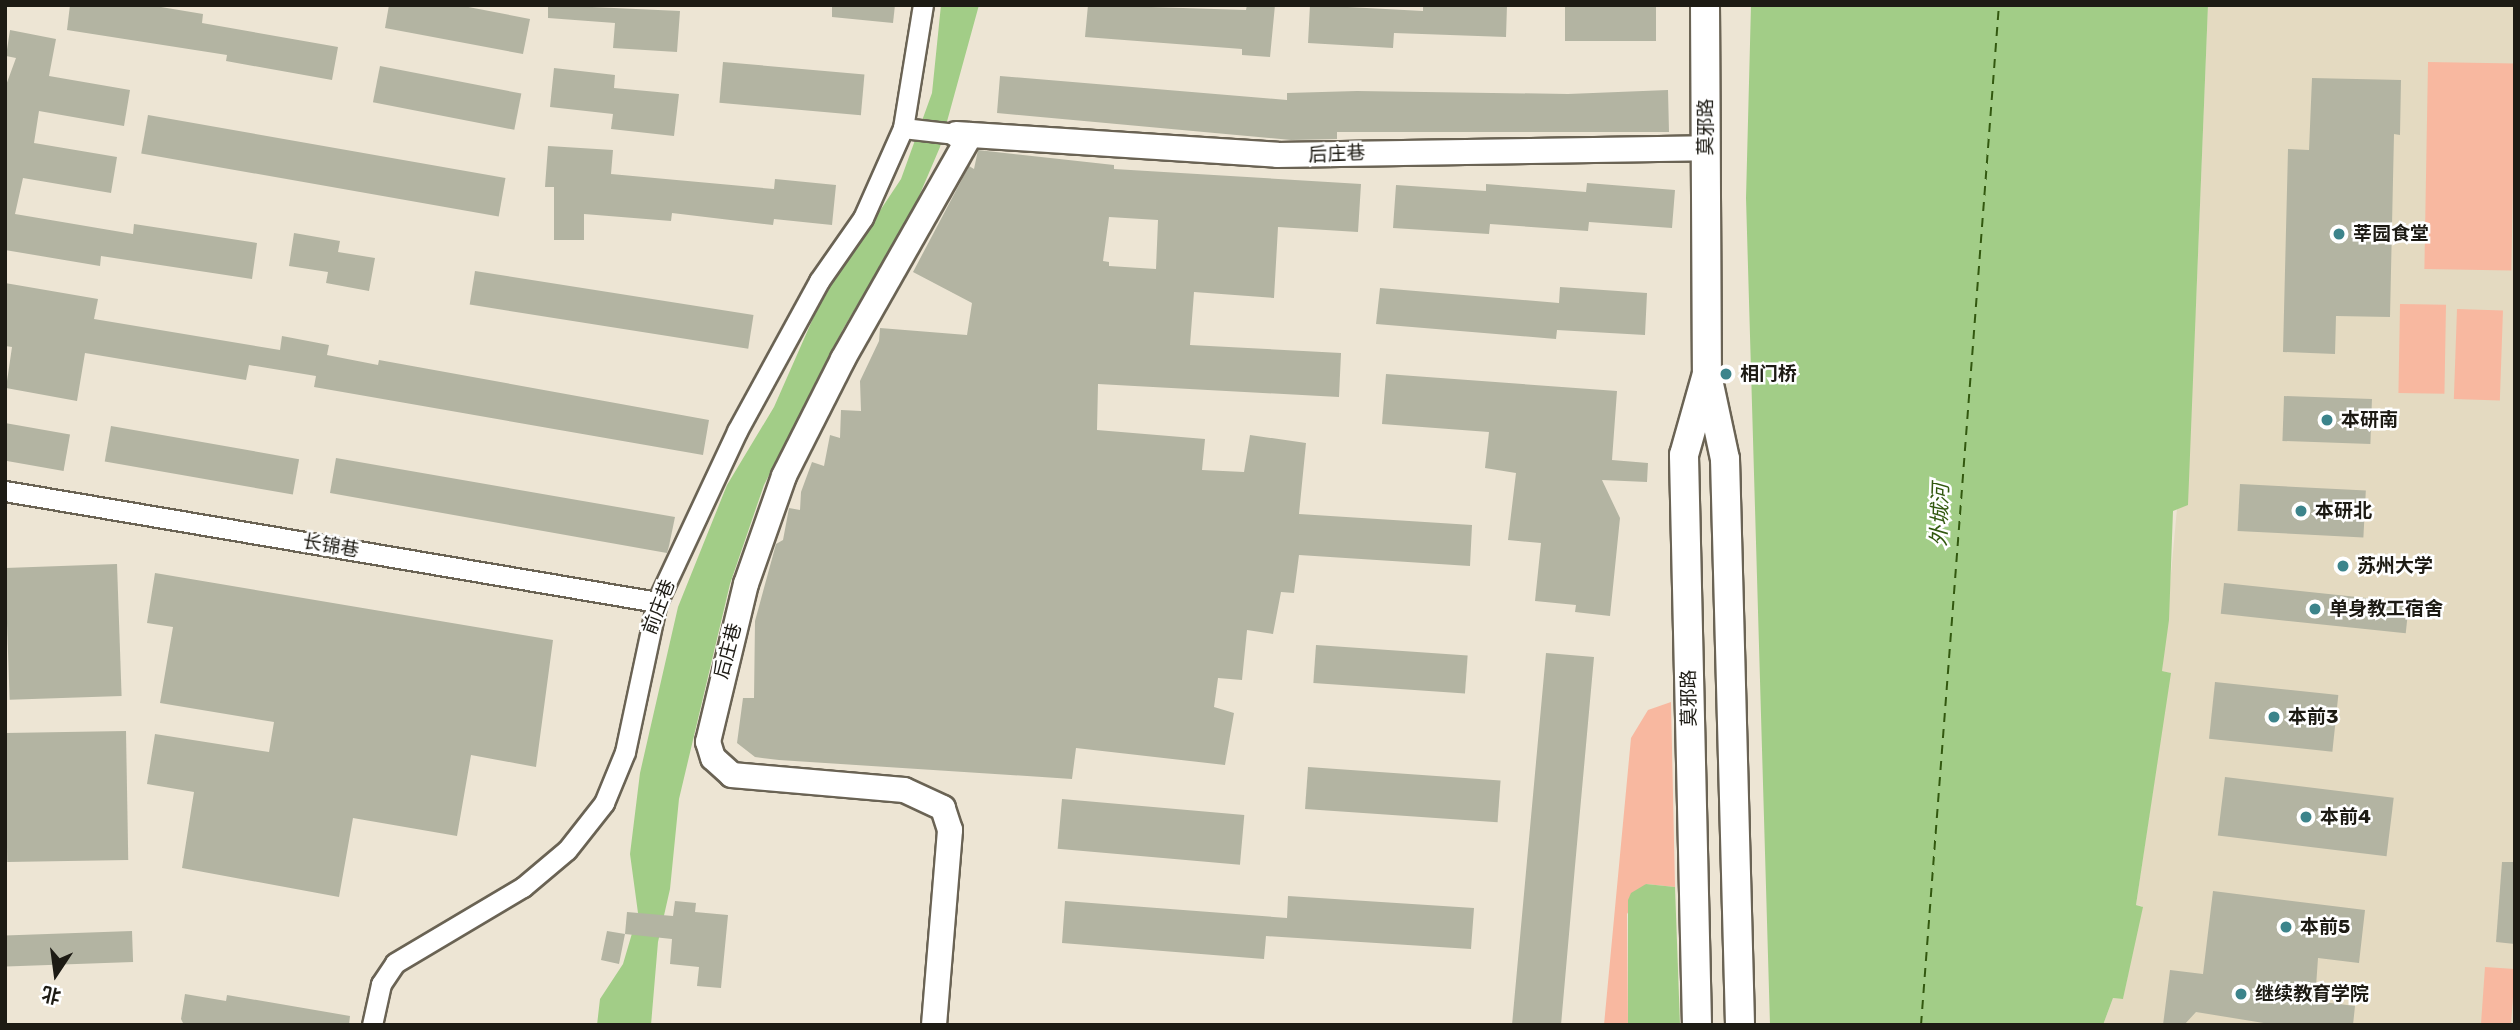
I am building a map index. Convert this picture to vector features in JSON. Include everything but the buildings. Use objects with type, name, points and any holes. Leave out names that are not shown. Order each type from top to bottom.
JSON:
[{"type":"main road","name":"莫邪路","points":[[1705,5],[1707,374],[1725,459],[1740,1025]]},
{"type":"main road","name":"莫邪路","points":[[1697,1025],[1684,455],[1707,374]]},
{"type":"street","name":"前庄巷","points":[[372,1025],[381,984],[395,963],[550,866],[604,803],[625,752],[657,602],[737,431],[819,281],[863,218],[903,128],[923,5]]},
{"type":"street","name":"后庄巷","points":[[903,128],[1277,155],[1706,148]]},
{"type":"street","name":"后庄巷","points":[[934,1025],[950,830],[943,808],[933,799],[904,790],[732,775],[713,758],[708,742],[746,584],[784,476],[963,134]]},
{"type":"street","name":"长锦巷","points":[[5,491],[657,602]]},
{"type":"shaded area","name":"苏州大学","points":[[2208,5],[2515,5],[2515,1025],[2103,1025],[2113,998],[2123,999],[2142,906],[2136,905],[2170,673],[2162,671],[2196,303]]},
{"type":"shaded area","points":[[2428,62],[2515,64],[2511,270],[2424,269]]},
{"type":"shaded area","points":[[2400,304],[2446,305],[2444,394],[2398,393]]},
{"type":"shaded area","points":[[2457,309],[2503,311],[2500,401],[2454,399]]},
{"type":"shaded area","points":[[1671,702],[1675,887],[1646,884],[1627,914],[1628,1025],[1604,1025],[1631,738],[1648,710]]},
{"type":"shaded area","points":[[2485,967],[2515,969],[2511,1025],[2481,1025]]},
{"type":"water","points":[[941,5],[979,5],[940,147],[911,215],[843,329],[764,485],[730,584],[679,799],[670,889],[658,942],[651,1025],[597,1025],[600,999],[623,964],[638,913],[630,854],[640,773],[678,607],[727,485],[774,407],[822,298],[901,179],[932,93]]},
{"type":"water","name":"外城河","points":[[1751,5],[2208,5],[2188,505],[2173,511],[2169,620],[2162,671],[2171,673],[2136,905],[2143,907],[2123,999],[2113,998],[2103,1025],[1770,1025],[1746,198]]},
{"type":"water","points":[[1646,884],[1675,887],[1680,1025],[1628,1025],[1628,900],[1631,893]]},
{"type":"ferry route","points":[[1921,1025],[1999,5]]},
{"type":"place","name":"莘园食堂","points":[[2339,234]]},
{"type":"place","name":"相门桥","points":[[1726,374]]},
{"type":"place","name":"本研南","points":[[2327,420]]},
{"type":"place","name":"本研北","points":[[2301,511]]},
{"type":"place","name":"苏州大学","points":[[2343,566]]},
{"type":"place","name":"单身教工宿舍","points":[[2315,609]]},
{"type":"place","name":"本前3","points":[[2274,717]]},
{"type":"place","name":"本前4","points":[[2306,817]]},
{"type":"place","name":"本前5","points":[[2286,927]]},
{"type":"place","name":"继续教育学院","points":[[2241,994]]}]
